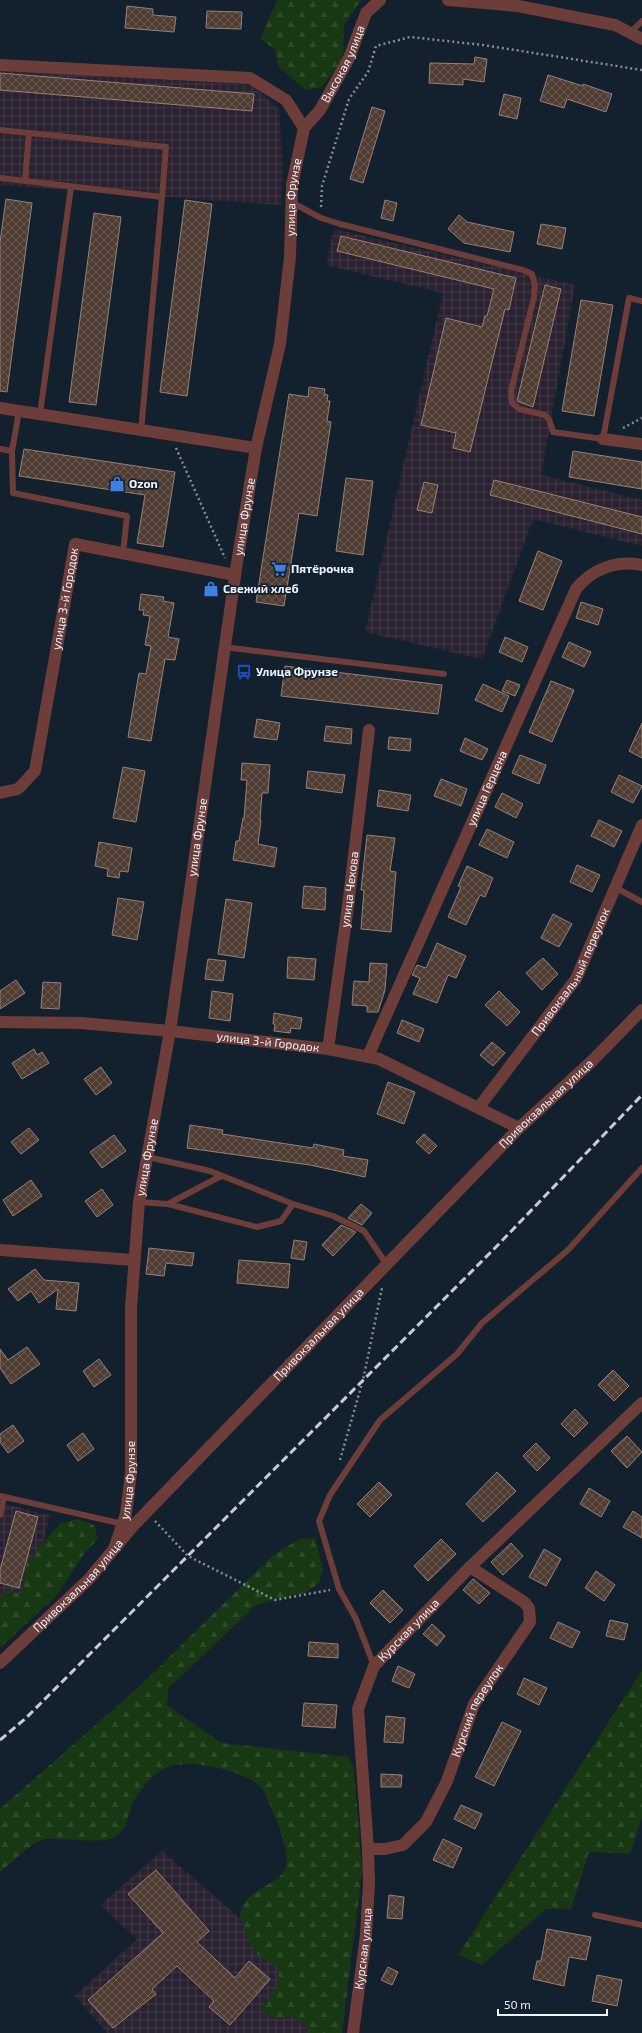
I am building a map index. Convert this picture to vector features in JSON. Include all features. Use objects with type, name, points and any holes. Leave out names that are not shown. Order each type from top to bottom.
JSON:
[{"type":"street","name":"Высокая улица","points":[[304,128],[320,110],[349,58],[366,13],[380,0]]},
{"type":"street","points":[[448,0],[518,6],[615,25],[629,34],[642,39]]},
{"type":"street","points":[[0,65],[250,78],[286,100],[304,128]]},
{"type":"street","name":"улица Фрунзе","points":[[128,1524],[126,1514],[131,1473],[131,1308],[133,1260],[139,1202],[170,1031],[235,575],[256,448],[280,344],[290,257],[292,185],[304,128]]},
{"type":"street","points":[[0,408],[171,436],[256,448]]},
{"type":"street","points":[[603,439],[642,444]]},
{"type":"street","name":"улица 3-й Городок","points":[[0,793],[18,788],[35,771],[76,544],[235,575]]},
{"type":"street","name":"улица Герцена","points":[[368,1056],[576,589],[585,578],[595,572],[616,564],[642,565]]},
{"type":"street","name":"улица Чехова","points":[[328,1048],[348,906],[369,730]]},
{"type":"street","name":"Привокзальный переулок","points":[[479,1107],[576,979],[642,825]]},
{"type":"street","name":"Привокзальная улица","points":[[0,1663],[89,1579],[114,1548],[128,1524],[146,1512],[519,1128],[592,1061],[642,1010]]},
{"type":"street","name":"улица 3-й Городок","points":[[0,1022],[81,1023],[170,1031],[328,1048],[368,1056],[379,1059],[519,1128]]},
{"type":"street","points":[[0,1250],[133,1260]]},
{"type":"street","name":"Курская улица","points":[[353,2033],[366,1935],[368,1850],[358,1709],[374,1666],[470,1567],[642,1403]]},
{"type":"street","name":"Курский переулок","points":[[368,1850],[384,1850],[403,1845],[426,1822],[447,1781],[474,1704],[530,1622],[529,1608],[524,1602],[470,1567]]},
{"type":"lane","points":[[629,34],[642,21]]},
{"type":"lane","points":[[0,130],[166,147],[140,431]]},
{"type":"lane","points":[[25,181],[29,133]]},
{"type":"lane","points":[[0,178],[162,197]]},
{"type":"lane","points":[[40,414],[71,187]]},
{"type":"lane","points":[[291,202],[321,218],[523,270],[532,274],[535,285],[534,297],[511,391],[512,403],[519,409],[545,415],[549,419],[553,432],[603,439],[629,298],[642,301]]},
{"type":"lane","points":[[19,411],[12,451],[13,493],[127,516],[123,553]]},
{"type":"lane","points":[[0,449],[12,451]]},
{"type":"lane","points":[[224,647],[444,674]]},
{"type":"lane","points":[[616,888],[642,902]]},
{"type":"lane","points":[[148,1157],[210,1171],[293,1204],[333,1216],[364,1231],[387,1265]]},
{"type":"lane","points":[[374,1666],[356,1619],[339,1589],[319,1521],[330,1495],[380,1420],[457,1354],[482,1323],[568,1250],[642,1168]]},
{"type":"lane","points":[[168,1204],[221,1176]]},
{"type":"lane","points":[[139,1202],[168,1204],[257,1227],[282,1221],[293,1204]]},
{"type":"lane","points":[[0,1515],[2,1496],[128,1524]]},
{"type":"lane","points":[[595,1915],[642,1924]]},
{"type":"path","points":[[321,218],[322,186],[349,99],[368,72],[376,46],[410,38],[483,45],[642,70]]},
{"type":"path","points":[[171,436],[226,561]]},
{"type":"path","points":[[339,1465],[363,1380],[387,1265]]},
{"type":"path","points":[[146,1512],[188,1556],[275,1600],[339,1589]]},
{"type":"shaded area","points":[[0,70],[252,85],[279,109],[283,165],[281,205],[0,185]]},
{"type":"shaded area","points":[[334,229],[575,285],[541,475],[642,500],[642,546],[533,519],[482,659],[365,632],[443,293],[326,265]]},
{"type":"shaded area","points":[[0,1503],[50,1515],[31,1590],[0,1625]]},
{"type":"shaded area","points":[[162,1851],[294,1965],[317,2033],[107,2033],[75,1996],[137,1939],[100,1905]]},
{"type":"green space","points":[[277,0],[361,0],[344,25],[343,59],[322,87],[305,90],[278,66],[275,49],[260,39]]},
{"type":"green space","points":[[77,1519],[94,1525],[98,1539],[86,1551],[57,1595],[0,1648],[0,1598],[6,1590],[21,1594],[27,1563],[37,1549],[60,1524]]},
{"type":"green space","points":[[315,1538],[323,1569],[319,1583],[305,1593],[256,1605],[168,1689],[167,1705],[221,1743],[349,1757],[354,1769],[362,1872],[342,2033],[308,2033],[305,2024],[291,2016],[274,2019],[260,2010],[279,1984],[278,1967],[260,1956],[252,1948],[240,1914],[243,1905],[248,1898],[278,1878],[283,1872],[287,1854],[279,1827],[263,1790],[260,1786],[242,1775],[202,1765],[189,1764],[163,1769],[148,1781],[140,1791],[131,1807],[125,1826],[122,1831],[112,1838],[107,1840],[41,1840],[35,1843],[0,1872],[0,1809],[142,1684],[272,1556],[299,1539]]},
{"type":"green space","points":[[642,1670],[642,1817],[630,1854],[589,1852],[571,1909],[546,1909],[482,1965],[458,1955]]},
{"type":"building","points":[[127,6],[153,9],[153,15],[176,17],[174,32],[125,28]]},
{"type":"building","points":[[207,11],[242,12],[241,29],[206,28]]},
{"type":"building","points":[[475,57],[487,59],[484,82],[463,79],[463,85],[429,83],[430,63],[474,64]]},
{"type":"building","points":[[0,73],[254,94],[252,111],[0,90]]},
{"type":"building","points":[[548,75],[583,86],[583,84],[612,94],[606,112],[567,99],[564,108],[540,101]]},
{"type":"building","points":[[504,94],[521,98],[517,119],[499,115]]},
{"type":"building","points":[[372,107],[385,111],[363,183],[350,179]]},
{"type":"building","points":[[6,199],[32,203],[7,392],[0,391],[0,242]]},
{"type":"building","points":[[185,200],[212,204],[187,396],[160,392]]},
{"type":"building","points":[[385,200],[397,203],[393,221],[381,218]]},
{"type":"building","points":[[94,213],[121,217],[96,405],[69,402]]},
{"type":"building","points":[[459,215],[467,222],[514,232],[510,252],[464,243],[448,229]]},
{"type":"building","points":[[541,224],[566,228],[562,249],[537,244]]},
{"type":"building","points":[[341,236],[516,278],[509,310],[505,309],[470,452],[453,448],[456,433],[421,425],[446,318],[482,327],[485,316],[487,316],[494,289],[337,251]]},
{"type":"building","points":[[545,285],[561,289],[533,407],[517,401]]},
{"type":"building","points":[[581,300],[613,305],[594,416],[562,411]]},
{"type":"building","points":[[309,387],[325,389],[324,394],[328,395],[327,401],[330,401],[327,421],[331,422],[317,516],[299,513],[284,606],[256,602],[289,394],[308,397]]},
{"type":"building","points":[[24,449],[175,472],[163,547],[137,543],[145,495],[19,476]]},
{"type":"building","points":[[573,451],[642,462],[642,489],[569,477]]},
{"type":"building","points":[[346,478],[373,481],[363,555],[336,551]]},
{"type":"building","points":[[494,480],[642,517],[642,534],[490,495]]},
{"type":"building","points":[[424,482],[438,485],[432,513],[417,510]]},
{"type":"building","points":[[538,551],[562,561],[543,610],[519,601]]},
{"type":"building","points":[[141,594],[164,597],[163,601],[174,603],[168,637],[179,639],[175,660],[165,659],[151,741],[128,737],[139,673],[146,674],[151,646],[145,645],[150,616],[143,615],[144,610],[139,610]]},
{"type":"building","points":[[581,602],[603,609],[598,625],[576,618]]},
{"type":"building","points":[[505,637],[528,647],[522,662],[499,652]]},
{"type":"building","points":[[569,642],[591,652],[584,667],[562,657]]},
{"type":"building","points":[[285,666],[442,685],[438,714],[281,696]]},
{"type":"building","points":[[507,680],[520,685],[515,696],[502,691]]},
{"type":"building","points":[[551,681],[574,690],[552,742],[529,732]]},
{"type":"building","points":[[483,684],[509,696],[502,712],[475,700]]},
{"type":"building","points":[[257,719],[280,723],[277,740],[254,737]]},
{"type":"building","points":[[642,723],[642,758],[629,751]]},
{"type":"building","points":[[326,726],[352,729],[351,744],[324,741]]},
{"type":"building","points":[[389,737],[411,739],[410,751],[388,749]]},
{"type":"building","points":[[465,738],[488,749],[482,760],[460,751]]},
{"type":"building","points":[[520,755],[546,765],[539,784],[512,773]]},
{"type":"building","points":[[242,763],[270,765],[268,793],[262,793],[258,844],[277,848],[274,867],[233,860],[236,841],[239,841],[244,818],[247,780],[241,780]]},
{"type":"building","points":[[123,767],[145,771],[136,822],[113,818]]},
{"type":"building","points":[[308,771],[345,775],[342,793],[306,788]]},
{"type":"building","points":[[619,775],[642,786],[633,803],[611,792]]},
{"type":"building","points":[[441,779],[467,789],[461,806],[434,796]]},
{"type":"building","points":[[379,790],[411,795],[408,811],[377,806]]},
{"type":"building","points":[[502,793],[523,804],[516,818],[495,807]]},
{"type":"building","points":[[599,820],[622,831],[614,847],[591,836]]},
{"type":"building","points":[[487,829],[514,842],[507,858],[479,845]]},
{"type":"building","points":[[367,835],[395,838],[390,871],[396,872],[391,932],[361,929],[364,890],[361,890]]},
{"type":"building","points":[[99,842],[132,848],[128,872],[120,871],[119,878],[107,876],[108,869],[95,866]]},
{"type":"building","points":[[577,865],[600,875],[592,892],[570,882]]},
{"type":"building","points":[[467,866],[493,878],[485,897],[480,895],[466,925],[448,917],[461,887],[458,886]]},
{"type":"building","points":[[304,886],[326,888],[325,910],[302,908]]},
{"type":"building","points":[[118,898],[144,902],[137,940],[112,935]]},
{"type":"building","points":[[226,899],[252,903],[244,958],[218,954]]},
{"type":"building","points":[[553,914],[572,924],[559,947],[541,938]]},
{"type":"building","points":[[437,943],[466,956],[456,978],[448,975],[437,1003],[413,994],[420,978],[412,975],[417,965],[426,968]]},
{"type":"building","points":[[288,957],[316,959],[314,980],[287,978]]},
{"type":"building","points":[[543,958],[558,974],[542,990],[526,973]]},
{"type":"building","points":[[208,959],[226,961],[223,981],[205,979]]},
{"type":"building","points":[[370,963],[387,964],[385,990],[378,1012],[367,1012],[367,1006],[352,1005],[354,981],[369,982]]},
{"type":"building","points":[[16,980],[25,993],[0,1009],[0,991]]},
{"type":"building","points":[[43,982],[61,983],[59,1009],[41,1008]]},
{"type":"building","points":[[212,991],[233,994],[230,1021],[209,1018]]},
{"type":"building","points":[[499,991],[520,1012],[507,1026],[485,1005]]},
{"type":"building","points":[[274,1013],[302,1018],[300,1029],[291,1028],[290,1033],[274,1031]]},
{"type":"building","points":[[402,1020],[424,1029],[419,1042],[397,1033]]},
{"type":"building","points":[[492,1042],[505,1053],[493,1066],[480,1055]]},
{"type":"building","points":[[34,1049],[37,1055],[42,1052],[49,1063],[22,1079],[12,1063]]},
{"type":"building","points":[[101,1067],[112,1083],[96,1095],[84,1079]]},
{"type":"building","points":[[388,1082],[415,1092],[404,1124],[377,1114]]},
{"type":"building","points":[[190,1125],[223,1130],[222,1134],[313,1148],[314,1144],[344,1150],[343,1156],[368,1160],[365,1177],[310,1165],[187,1148]]},
{"type":"building","points":[[29,1128],[39,1140],[21,1154],[11,1142]]},
{"type":"building","points":[[424,1134],[437,1146],[429,1154],[416,1142]]},
{"type":"building","points":[[114,1135],[126,1151],[102,1168],[90,1152]]},
{"type":"building","points":[[31,1180],[42,1196],[13,1216],[3,1200]]},
{"type":"building","points":[[102,1189],[113,1205],[97,1217],[85,1201]]},
{"type":"building","points":[[361,1204],[372,1213],[362,1225],[348,1218]]},
{"type":"building","points":[[341,1225],[356,1232],[333,1256],[322,1245]]},
{"type":"building","points":[[294,1240],[307,1242],[304,1260],[291,1258]]},
{"type":"building","points":[[149,1248],[194,1253],[192,1266],[166,1263],[164,1276],[146,1274]]},
{"type":"building","points":[[239,1260],[290,1264],[288,1288],[237,1283]]},
{"type":"building","points":[[35,1269],[44,1280],[79,1283],[76,1311],[56,1309],[58,1289],[39,1303],[31,1291],[18,1301],[8,1289]]},
{"type":"building","points":[[27,1347],[40,1364],[11,1384],[0,1368],[0,1349],[8,1360]]},
{"type":"building","points":[[99,1359],[111,1375],[94,1387],[83,1371]]},
{"type":"building","points":[[613,1370],[629,1386],[614,1401],[598,1385]]},
{"type":"building","points":[[575,1409],[588,1423],[574,1437],[561,1424]]},
{"type":"building","points":[[13,1425],[24,1441],[8,1453],[0,1442],[0,1434]]},
{"type":"building","points":[[83,1433],[94,1449],[78,1461],[67,1445]]},
{"type":"building","points":[[627,1436],[642,1452],[627,1468],[611,1451]]},
{"type":"building","points":[[536,1443],[550,1458],[537,1471],[523,1456]]},
{"type":"building","points":[[497,1472],[516,1491],[483,1522],[466,1504]]},
{"type":"building","points":[[379,1482],[392,1495],[370,1517],[357,1504]]},
{"type":"building","points":[[589,1488],[610,1501],[601,1517],[580,1504]]},
{"type":"building","points":[[16,1511],[38,1517],[19,1588],[0,1583],[0,1570]]},
{"type":"building","points":[[633,1511],[642,1517],[642,1538],[623,1527]]},
{"type":"building","points":[[441,1539],[456,1554],[428,1581],[414,1566]]},
{"type":"building","points":[[511,1543],[523,1556],[503,1575],[491,1562]]},
{"type":"building","points":[[544,1549],[561,1559],[546,1586],[529,1577]]},
{"type":"building","points":[[596,1571],[615,1585],[604,1601],[585,1588]]},
{"type":"building","points":[[473,1579],[490,1593],[479,1604],[463,1590]]},
{"type":"building","points":[[383,1590],[403,1610],[390,1623],[370,1603]]},
{"type":"building","points":[[610,1620],[628,1624],[624,1640],[606,1636]]},
{"type":"building","points":[[558,1622],[580,1632],[572,1648],[550,1638]]},
{"type":"building","points":[[432,1624],[445,1636],[437,1646],[423,1634]]},
{"type":"building","points":[[309,1642],[338,1644],[338,1658],[308,1656]]},
{"type":"building","points":[[398,1666],[415,1674],[409,1688],[392,1681]]},
{"type":"building","points":[[524,1678],[547,1688],[539,1705],[517,1694]]},
{"type":"building","points":[[304,1703],[337,1705],[335,1728],[302,1726]]},
{"type":"building","points":[[386,1716],[405,1718],[403,1743],[384,1742]]},
{"type":"building","points":[[502,1722],[521,1731],[494,1786],[475,1777]]},
{"type":"building","points":[[381,1774],[402,1775],[401,1787],[381,1787]]},
{"type":"building","points":[[461,1805],[482,1814],[475,1829],[454,1819]]},
{"type":"building","points":[[443,1839],[462,1848],[453,1868],[433,1860]]},
{"type":"building","points":[[156,1870],[209,1931],[197,1942],[235,1978],[249,1961],[270,1979],[230,2025],[209,2007],[214,2001],[177,1966],[152,1989],[156,1994],[113,2028],[88,2000],[163,1933],[128,1894]]},
{"type":"building","points":[[389,1895],[404,1897],[402,1919],[387,1918]]},
{"type":"building","points":[[547,1929],[591,1937],[586,1960],[569,1957],[564,1986],[533,1979],[537,1961],[541,1961]]},
{"type":"building","points":[[388,1967],[398,1972],[392,1985],[381,1980]]},
{"type":"building","points":[[597,1975],[622,1980],[617,2006],[592,2001]]},
{"type":"railway","points":[[0,1740],[26,1718],[496,1247],[642,1095]]},
{"type":"place","name":"Ozon","points":[[117,484]]},
{"type":"place","name":"Пятёрочка","points":[[279,569]]},
{"type":"place","name":"Свежий хлеб","points":[[211,589]]},
{"type":"place","name":"Улица Фрунзе","points":[[244,672]]}]
